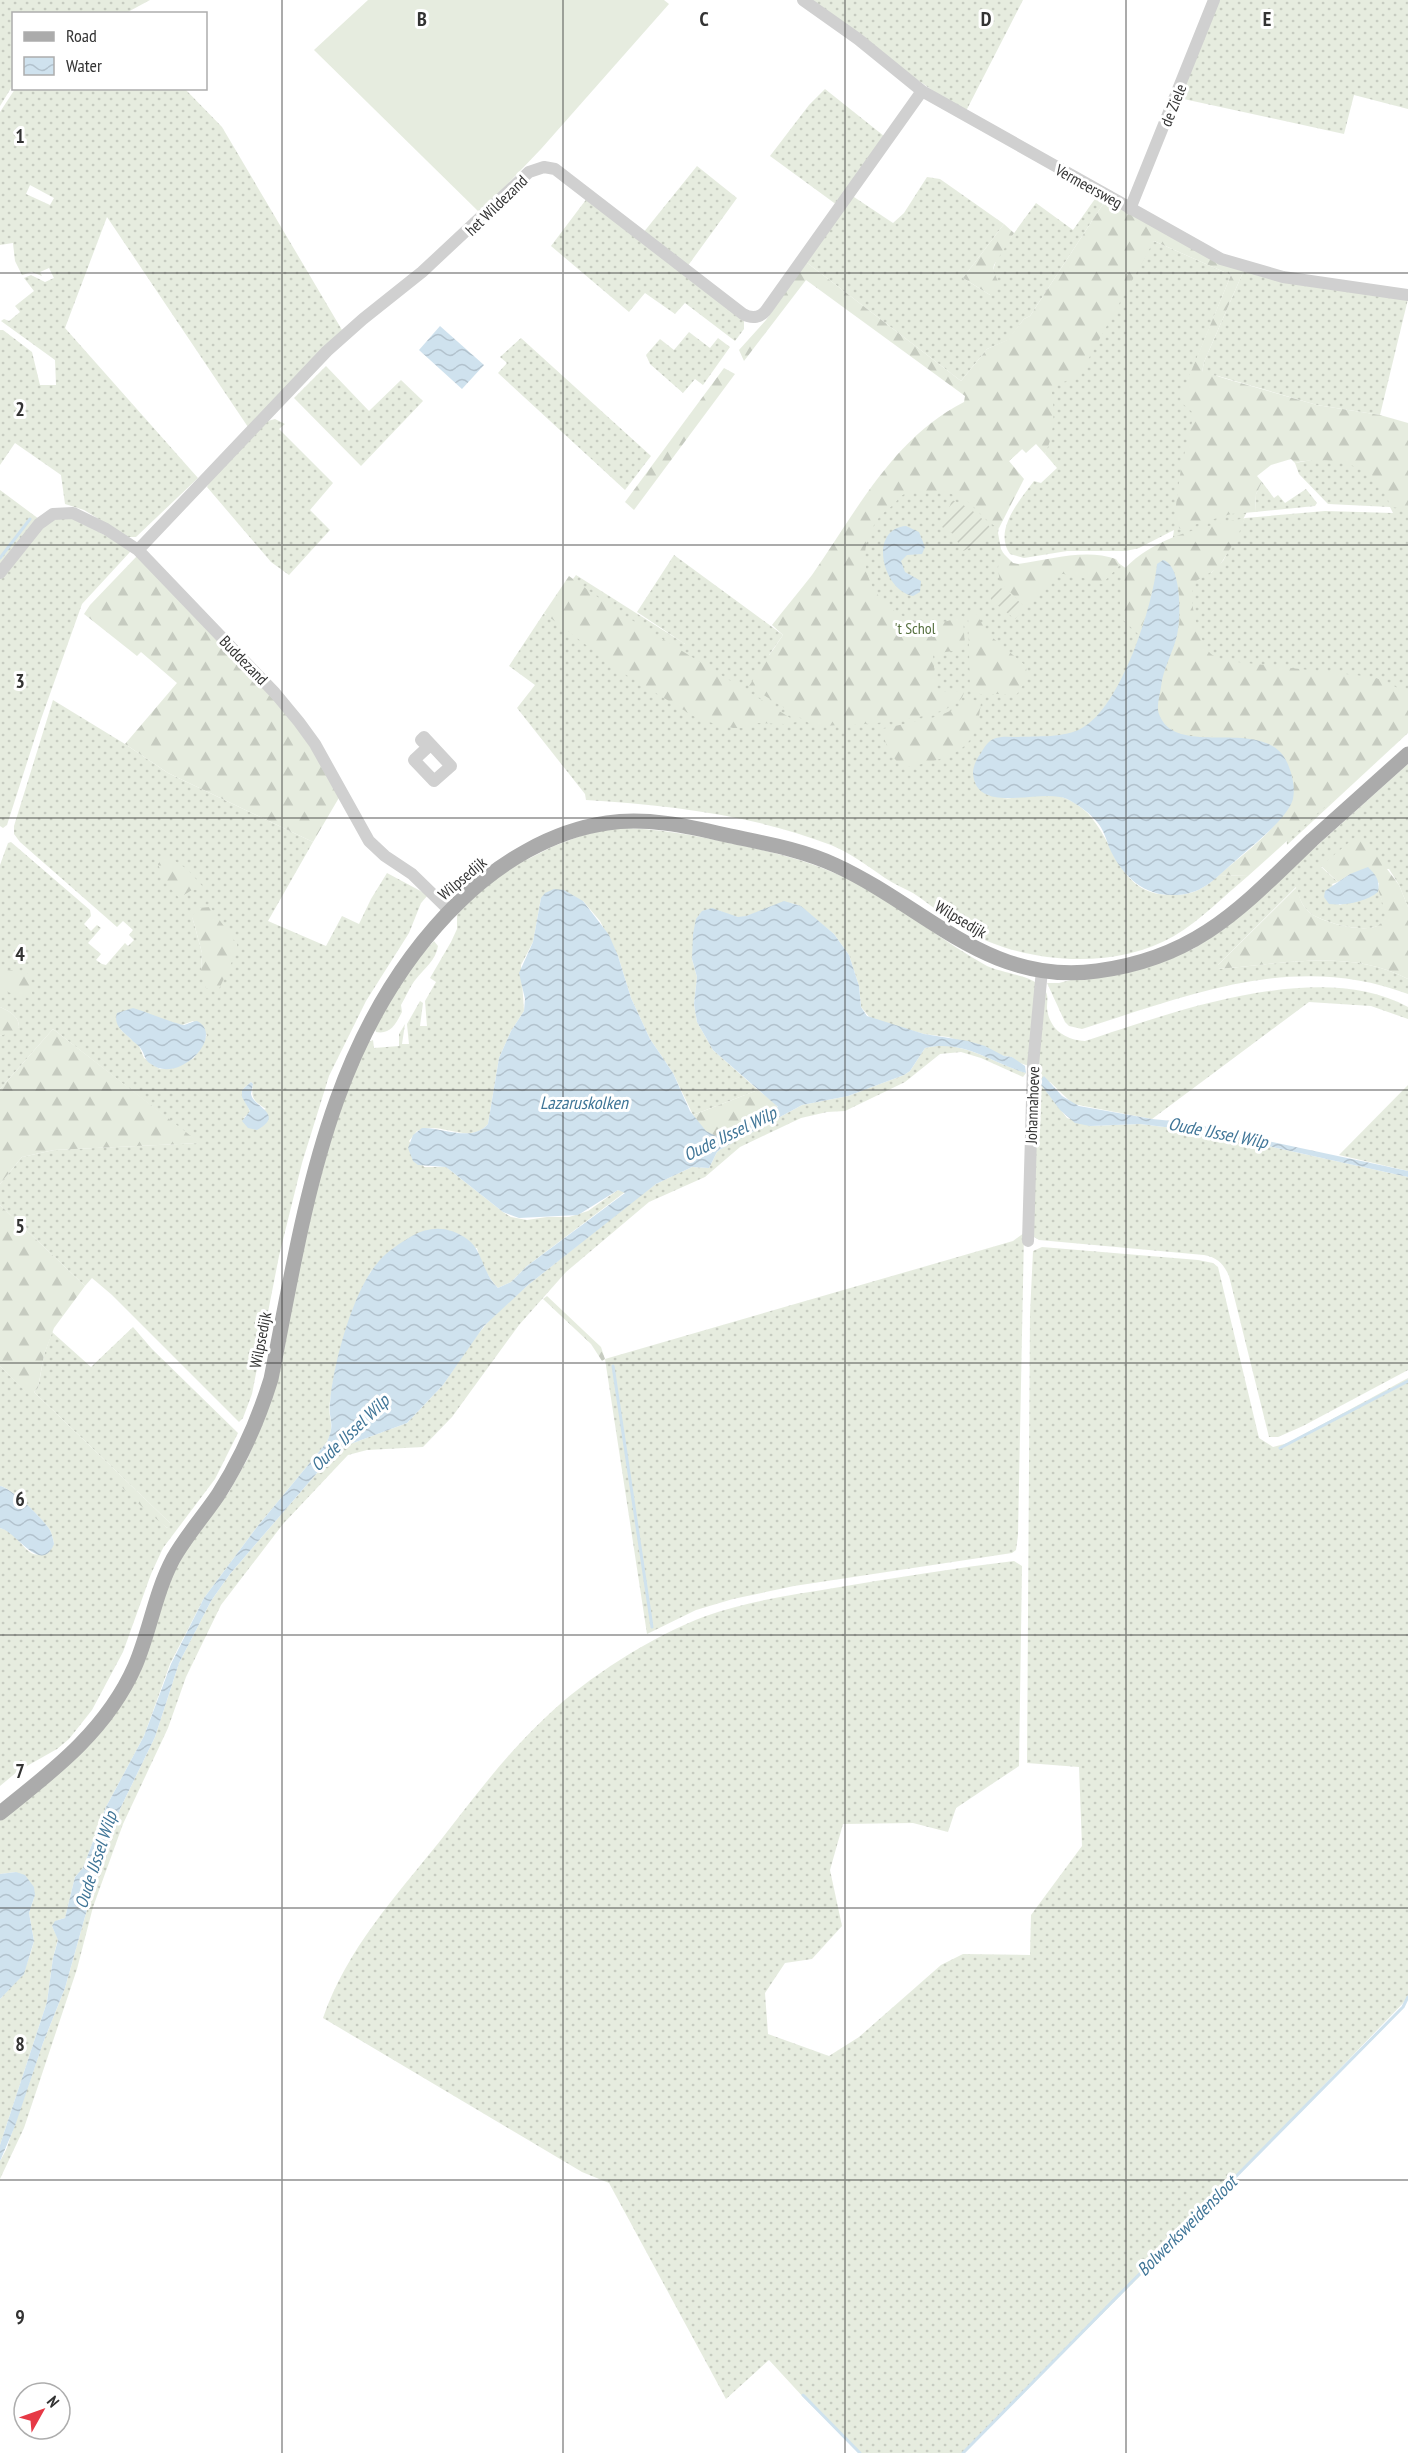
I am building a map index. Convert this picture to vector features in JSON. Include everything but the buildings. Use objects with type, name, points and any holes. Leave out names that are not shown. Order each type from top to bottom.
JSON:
[{"type":"main road","name":"Wilpsedijk","points":[[0,1813],[73,1753],[108,1712],[136,1664],[159,1590],[170,1564],[238,1463],[255,1426],[271,1379],[309,1190],[332,1112],[370,1021],[388,988],[415,950],[450,910],[484,879],[525,852],[580,829],[607,823],[646,821],[772,844],[828,862],[859,876],[969,946],[1003,961],[1042,970],[1080,973],[1118,968],[1165,955],[1205,934],[1262,888],[1408,754]]},
{"type":"street","name":"Vermeersweg","points":[[803,0],[858,39],[922,91],[1221,259],[1283,278],[1408,295]]},
{"type":"street","name":"de Ziele","points":[[1130,209],[1214,0]]},
{"type":"street","name":"het Wildezand","points":[[138,550],[327,351],[422,272],[529,172],[543,167],[555,169],[743,314],[751,317],[758,316],[767,309],[922,91]]},
{"type":"street","name":"Buddezand","points":[[0,573],[39,524],[46,517],[57,513],[72,513],[86,519],[138,550],[275,693],[299,722],[315,744],[369,841],[385,856],[412,874],[450,910]]},
{"type":"street","name":"Johannahoeve","points":[[1028,1241],[1033,1065],[1042,970]]},
{"type":"green space","points":[[0,0],[150,0],[128,12],[12,12],[12,87],[0,106]]},
{"type":"green space","points":[[368,0],[664,0],[669,4],[541,149],[480,213],[314,50]]},
{"type":"green space","points":[[810,0],[1023,0],[965,113]]},
{"type":"green space","points":[[1216,0],[1408,0],[1408,109],[1354,95],[1344,134],[1179,98]]},
{"type":"green space","points":[[825,89],[884,136],[837,205],[770,156],[809,105]]},
{"type":"green space","points":[[14,90],[186,90],[222,127],[342,330],[248,427],[107,217],[65,328],[198,478],[136,537],[128,537],[84,510],[65,504],[61,475],[15,443],[0,465],[0,330],[32,352],[40,385],[56,385],[55,360],[1,321],[4,319],[9,321],[20,312],[15,306],[34,291],[24,278],[31,275],[45,282],[54,278],[49,268],[40,272],[42,276],[32,272],[22,275],[15,261],[13,243],[0,245],[0,112]],"holes":[[[30,185],[54,198],[50,205],[26,194]]]},
{"type":"green space","points":[[697,166],[737,198],[687,267],[643,233]]},
{"type":"green space","points":[[927,177],[940,179],[1004,224],[963,278],[990,295],[993,270],[998,255],[1036,203],[1073,230],[1097,196],[1105,201],[1030,316],[1024,319],[1008,340],[987,349],[961,381],[806,262],[851,195],[893,223],[904,213]]},
{"type":"green space","points":[[588,197],[744,320],[744,329],[735,341],[685,303],[675,314],[645,293],[629,312],[551,246]]},
{"type":"green space","name":"'t Schol","points":[[1105,201],[1244,270],[1204,362],[1202,372],[1317,405],[1380,415],[1408,423],[1408,509],[1390,507],[1382,485],[1375,477],[1354,466],[1316,460],[1295,463],[1291,459],[1271,465],[1257,476],[1262,482],[1256,494],[1255,512],[1231,514],[1180,529],[1174,520],[1181,468],[1193,418],[1192,412],[1183,404],[1179,395],[1185,386],[1231,275],[1154,241],[1079,376],[1051,387],[1053,421],[1051,438],[1045,454],[1036,444],[1026,453],[1022,449],[1009,461],[1024,479],[999,528],[987,521],[967,501],[955,495],[944,492],[916,491],[900,497],[881,515],[868,538],[865,555],[867,572],[882,600],[895,611],[910,619],[927,623],[963,616],[965,649],[933,654],[936,692],[964,691],[958,702],[943,710],[897,721],[812,725],[749,686],[783,635],[772,625],[812,575],[878,478],[916,435],[939,417],[964,402],[965,396],[806,280],[744,361],[739,350],[766,320],[806,262],[961,381],[987,349],[1007,340],[1024,319],[1030,316]]},
{"type":"green space","points":[[1004,224],[1014,233],[994,265],[993,270],[999,284],[993,295],[990,295],[963,278]]},
{"type":"green space","name":"'t Schol","points":[[1154,241],[1231,275],[1188,380],[1202,372],[1204,362],[1244,270],[1408,299],[1380,415],[1317,405],[1211,374],[1408,443],[1408,733],[1287,845],[1284,806],[1273,754],[1002,799],[1051,795],[1067,799],[1083,809],[1096,823],[1123,870],[1134,883],[1150,891],[1170,895],[1191,893],[1219,875],[1248,876],[1194,923],[1174,936],[1124,955],[1097,958],[1069,959],[1014,950],[965,930],[913,893],[831,845],[771,826],[710,813],[586,800],[585,794],[517,708],[535,685],[509,666],[544,613],[546,615],[576,575],[685,644],[637,612],[674,555],[783,635],[769,655],[786,637],[966,403]],"holes":[[[1033,439],[1046,451],[1045,454],[1057,468],[1041,483],[1034,481],[1010,516],[1005,535],[1010,554],[1024,558],[1067,551],[1126,551],[1139,548],[1174,530],[1172,543],[1127,569],[1114,560],[1016,565],[1006,558],[1001,549],[998,533],[1009,461]],[[1284,459],[1317,459],[1295,463],[1299,474],[1328,504],[1390,507],[1393,513],[1325,511],[1245,518],[1223,561],[1211,573],[1252,503],[1256,475],[1270,463]]]},
{"type":"green space","points":[[689,332],[710,348],[718,338],[730,347],[703,385],[695,379],[683,393],[650,364],[646,355],[660,339],[674,350]]},
{"type":"green space","points":[[521,338],[651,456],[625,490],[498,373],[507,363],[500,357]]},
{"type":"green space","points":[[326,366],[369,411],[401,380],[423,401],[361,466],[294,398]]},
{"type":"green space","points":[[724,368],[735,374],[634,510],[625,502]]},
{"type":"green space","points":[[275,419],[285,424],[279,429],[333,483],[310,510],[330,530],[289,575],[271,562],[207,487],[210,481],[268,421]]},
{"type":"green space","points":[[1262,482],[1274,498],[1278,495],[1285,503],[1306,489],[1317,503],[1315,506],[1255,512],[1256,494]]},
{"type":"green space","points":[[0,490],[39,519],[0,568]]},
{"type":"green space","points":[[952,500],[970,509],[989,526],[993,531],[987,541],[963,551],[953,534],[942,527]]},
{"type":"green space","points":[[73,518],[131,549],[82,604],[40,722],[7,825],[3,828],[0,826],[0,579],[38,532],[54,519]]},
{"type":"green space","points":[[1245,518],[1237,538],[1218,568],[1196,581],[1192,593],[1197,626],[1211,654],[1228,661],[1373,677],[1408,694],[1408,732],[1248,876],[1219,875],[1257,843],[1282,815],[1290,801],[1294,786],[1291,771],[1267,742],[1180,734],[1159,716],[1157,698],[1177,636],[1180,610],[1174,566],[1157,564],[1153,594],[1139,635],[1121,618],[1120,603],[1123,570],[1136,558],[1165,541],[1196,529]]},
{"type":"green space","points":[[1003,553],[1013,563],[1018,564],[1067,556],[1092,555],[1116,559],[1120,565],[1102,584],[1071,574],[1062,574],[1046,583],[1025,607],[1005,587],[1000,585],[998,567]]},
{"type":"green space","points":[[137,556],[296,723],[340,796],[313,842],[168,773],[125,744],[177,683],[141,652],[137,656],[84,614]]},
{"type":"green space","points":[[569,576],[614,609],[797,722],[756,723],[749,728],[733,728],[700,720],[623,673],[544,613]]},
{"type":"green space","points":[[1000,588],[1006,590],[1025,607],[1015,619],[990,597],[993,591]]},
{"type":"green space","points":[[975,611],[987,633],[1026,666],[1027,679],[1017,694],[980,694],[970,687],[968,614]]},
{"type":"green space","points":[[53,700],[168,773],[313,842],[268,921],[326,946],[342,916],[359,924],[387,873],[428,895],[421,903],[409,933],[366,1001],[329,1076],[302,1163],[279,1256],[252,1394],[243,1418],[239,1422],[112,1295],[92,1278],[85,1286],[0,1205],[0,1184],[22,1157],[54,1150],[199,1143],[53,1029],[0,1089],[0,1036],[19,1027],[15,1017],[0,1007],[0,865],[8,843],[11,842],[90,910],[91,916],[84,924],[91,931],[97,925],[101,928],[88,943],[101,954],[96,960],[106,965],[125,943],[128,946],[134,940],[129,935],[133,930],[123,921],[117,927],[20,842],[14,834],[14,826]],"holes":[[[192,916],[219,989],[201,971],[202,953]],[[193,1021],[207,1035],[194,1058],[171,1068],[160,1069],[144,1058],[139,1046],[121,1030],[182,1025]],[[251,1082],[254,1099],[266,1109],[243,1118],[250,1113],[242,1090]]]},
{"type":"green space","points":[[974,700],[981,702],[977,724],[970,740],[958,751],[937,760],[905,767],[892,756],[882,729],[939,716]]},
{"type":"green space","points":[[1408,764],[1408,907],[1389,869],[1321,867],[1338,882],[1332,884],[1339,905],[1372,896],[1378,889],[1388,917],[1371,928],[1332,923],[1315,916],[1306,909],[1296,887],[1218,965],[1218,969],[1315,960],[1363,964],[1386,969],[1408,979],[1408,994],[1366,982],[1325,977],[1284,977],[1203,992],[1082,1029],[1069,1026],[1065,1022],[1047,983],[1059,983],[1193,949],[1224,929]]},
{"type":"green space","points":[[616,828],[661,831],[705,838],[800,860],[848,879],[879,896],[987,966],[1036,983],[1029,1066],[1017,1062],[1012,1057],[948,1037],[924,1034],[871,1019],[861,1007],[859,986],[849,955],[834,934],[798,905],[777,904],[743,917],[710,909],[699,915],[692,959],[697,977],[694,1004],[697,1022],[713,1050],[758,1090],[693,1115],[673,1073],[650,1039],[631,998],[618,956],[600,921],[583,901],[541,898],[533,942],[521,965],[524,1011],[511,1031],[499,1058],[488,1124],[482,1129],[468,1133],[426,1129],[417,1131],[409,1141],[424,1167],[446,1167],[511,1217],[527,1220],[569,1217],[588,1211],[618,1190],[625,1192],[527,1266],[511,1282],[498,1288],[485,1270],[477,1248],[371,1271],[350,1318],[340,1351],[330,1401],[331,1430],[327,1442],[257,1527],[204,1598],[170,1664],[144,1736],[106,1807],[83,1868],[75,1877],[65,1918],[58,1920],[52,1926],[58,1939],[47,2002],[0,2145],[0,1999],[23,1974],[30,1955],[34,1941],[29,1913],[35,1895],[16,1872],[0,1874],[0,1819],[98,1735],[174,1571],[188,1547],[229,1492],[248,1458],[265,1416],[320,1168],[364,1044],[373,1040],[374,1048],[399,1046],[399,1034],[405,1024],[402,1044],[409,1044],[407,1024],[420,1001],[423,1003],[420,1026],[427,1026],[425,1001],[436,982],[430,978],[457,929],[457,915],[476,893],[518,864],[554,846],[583,835]]},
{"type":"green space","points":[[1360,833],[1399,885],[1408,907],[1408,979],[1386,969],[1339,961],[1315,960],[1218,969],[1218,965],[1297,887],[1304,906],[1314,916],[1352,927],[1370,928],[1381,924],[1387,917],[1378,889],[1379,883],[1350,874],[1338,882],[1321,866]]},
{"type":"green space","points":[[169,857],[187,869],[205,889],[192,890],[179,898],[165,882],[158,864],[163,858]]},
{"type":"green space","points":[[210,907],[237,944],[237,951],[219,989],[206,988],[201,971],[202,953],[192,916],[199,908]]},
{"type":"green space","points":[[434,941],[438,946],[435,956],[412,985],[401,1005],[402,1012],[398,1020],[386,1032],[376,1032],[374,1026],[399,980]]},
{"type":"green space","points":[[10,970],[29,974],[33,999],[0,990],[0,973]]},
{"type":"green space","points":[[1332,988],[1372,993],[1408,1007],[1408,1019],[1371,1006],[1309,1002],[1152,1119],[1073,1104],[1050,1082],[1039,1082],[1067,1118],[1090,1126],[1140,1124],[1205,1132],[1408,1177],[1408,1370],[1303,1426],[1278,1437],[1269,1437],[1229,1276],[1220,1262],[1204,1255],[1039,1240],[1034,1237],[1032,1228],[1035,1067],[1044,989],[1051,1022],[1065,1036],[1085,1041],[1203,1005],[1247,995],[1290,989]]},
{"type":"green space","points":[[0,1007],[15,1017],[19,1027],[0,1036]]},
{"type":"green space","points":[[53,1029],[200,1143],[54,1150],[22,1157],[0,1184],[0,1089]]},
{"type":"green space","points":[[941,1045],[974,1052],[1026,1073],[1023,1077],[981,1058],[961,1052],[940,1054],[905,1082],[845,1111],[827,1112],[801,1118],[740,1147],[705,1177],[649,1202],[566,1272],[519,1325],[452,1417],[423,1447],[367,1450],[348,1455],[283,1524],[221,1605],[186,1677],[168,1728],[123,1824],[93,1907],[77,1969],[24,2128],[0,2179],[0,2161],[65,1988],[88,1906],[120,1809],[155,1737],[179,1663],[211,1601],[230,1574],[335,1452],[345,1446],[407,1423],[443,1385],[474,1339],[493,1316],[528,1285],[642,1194],[656,1184],[692,1167],[709,1168],[721,1149],[802,1105],[848,1096],[904,1075],[910,1071],[925,1048]]},
{"type":"green space","points":[[1408,1085],[1408,1171],[1339,1155]]},
{"type":"green space","points":[[758,1090],[778,1108],[737,1132],[720,1136],[710,1135],[693,1115]]},
{"type":"green space","points":[[0,1205],[85,1286],[54,1328],[44,1355],[38,1388],[34,1392],[171,1524],[167,1528],[140,1505],[0,1366]]},
{"type":"green space","points":[[1024,1233],[1016,1550],[1012,1553],[794,1586],[733,1599],[696,1610],[647,1634],[605,1359],[1013,1241]]},
{"type":"green space","points":[[1042,1247],[1198,1260],[1213,1263],[1218,1267],[1259,1438],[1273,1447],[1288,1443],[1408,1378],[1408,1998],[1149,2267],[964,2453],[860,2453],[769,2360],[726,2399],[609,2183],[582,2172],[323,2018],[345,1969],[374,1925],[490,1777],[531,1731],[562,1702],[600,1673],[665,1634],[706,1616],[737,1606],[946,1570],[1014,1561],[1022,1566],[1019,1766],[956,1808],[948,1832],[913,1823],[843,1824],[830,1870],[842,1926],[812,1959],[785,1963],[765,1993],[768,2034],[829,2056],[859,2037],[941,1965],[963,1954],[1030,1955],[1031,1915],[1082,1846],[1079,1767],[1027,1763],[1030,1314],[1033,1251]]},
{"type":"green space","points":[[547,1296],[601,1347],[605,1359],[602,1361],[591,1344],[543,1299]]},
{"type":"green space","points":[[133,1327],[152,1349],[238,1433],[215,1479],[163,1548],[151,1574],[123,1652],[92,1710],[69,1739],[57,1749],[18,1771],[0,1786],[0,1528],[8,1531],[31,1553],[45,1552],[54,1544],[50,1530],[41,1519],[12,1492],[0,1486],[0,1366],[167,1528],[170,1523],[34,1392],[38,1388],[44,1355],[52,1332],[91,1367]]},
{"type":"water","points":[[440,326],[484,365],[462,389],[419,350]]},
{"type":"water","points":[[906,526],[919,532],[925,547],[922,554],[907,555],[901,561],[905,572],[921,581],[920,592],[913,596],[902,591],[893,583],[884,560],[883,548],[887,537],[894,530]]},
{"type":"water","points":[[1163,560],[1174,571],[1177,581],[1179,617],[1175,642],[1162,680],[1158,704],[1159,714],[1169,728],[1184,735],[1244,738],[1263,742],[1279,751],[1289,767],[1294,787],[1293,799],[1284,816],[1267,833],[1205,886],[1180,895],[1149,891],[1132,880],[1119,865],[1099,825],[1087,812],[1071,801],[1056,796],[1011,798],[985,794],[977,786],[973,773],[978,757],[993,739],[1059,735],[1082,728],[1096,717],[1110,699],[1133,654],[1149,604],[1157,564]]},
{"type":"water","points":[[1368,867],[1377,878],[1378,892],[1355,902],[1329,904],[1324,897],[1325,891],[1350,874]]},
{"type":"water","name":"Lazaruskolken","points":[[554,889],[564,890],[583,901],[609,935],[631,998],[650,1039],[673,1073],[690,1111],[706,1131],[716,1136],[761,1120],[778,1107],[713,1050],[697,1022],[694,1004],[697,977],[692,959],[693,934],[696,919],[702,911],[712,908],[738,917],[784,901],[801,906],[834,934],[849,955],[859,986],[861,1007],[867,1016],[924,1034],[985,1046],[1004,1056],[1012,1057],[1025,1066],[1026,1073],[965,1049],[939,1046],[925,1048],[910,1071],[904,1075],[848,1096],[802,1105],[721,1149],[709,1168],[692,1167],[656,1184],[528,1285],[484,1326],[443,1385],[407,1423],[345,1446],[335,1452],[230,1574],[211,1601],[179,1663],[155,1737],[120,1809],[88,1906],[65,1988],[0,2161],[0,2145],[47,2002],[58,1940],[52,1926],[55,1921],[65,1918],[75,1877],[83,1868],[106,1807],[144,1736],[171,1664],[204,1598],[257,1527],[327,1442],[331,1426],[330,1409],[335,1368],[353,1308],[370,1274],[383,1257],[403,1241],[426,1230],[440,1229],[460,1235],[472,1244],[498,1288],[511,1282],[527,1266],[625,1193],[618,1190],[578,1215],[519,1218],[503,1212],[446,1167],[418,1165],[413,1161],[408,1148],[413,1135],[422,1128],[465,1133],[481,1130],[488,1124],[499,1058],[511,1031],[524,1011],[525,999],[519,973],[533,942],[541,898],[545,893]]},
{"type":"water","points":[[133,1008],[184,1025],[197,1021],[204,1028],[206,1037],[202,1047],[185,1064],[174,1068],[162,1069],[151,1064],[116,1021],[117,1013]]},
{"type":"water","name":"Oude IJssel Wilp","points":[[1044,1076],[1062,1096],[1079,1106],[1152,1119],[1193,1123],[1408,1171],[1408,1177],[1205,1132],[1140,1124],[1090,1126],[1075,1123],[1060,1110],[1039,1082]]},
{"type":"water","points":[[251,1082],[253,1099],[266,1111],[269,1119],[257,1130],[248,1128],[242,1121],[250,1111],[242,1097],[242,1090]]},
{"type":"water","points":[[0,1486],[19,1498],[50,1530],[54,1544],[49,1553],[35,1554],[0,1528]]},
{"type":"water","points":[[16,1872],[25,1875],[34,1887],[35,1895],[29,1913],[34,1941],[24,1974],[0,1999],[0,1874]]},
{"type":"waterway","points":[[0,558],[30,519]]},
{"type":"waterway","points":[[613,1366],[652,1627]]},
{"type":"waterway","points":[[1280,1448],[1408,1381]]},
{"type":"waterway","name":"Bolwerksweidensloot","points":[[963,2453],[1403,2007],[1408,1997]]},
{"type":"waterway","points":[[803,2395],[860,2453]]}]
